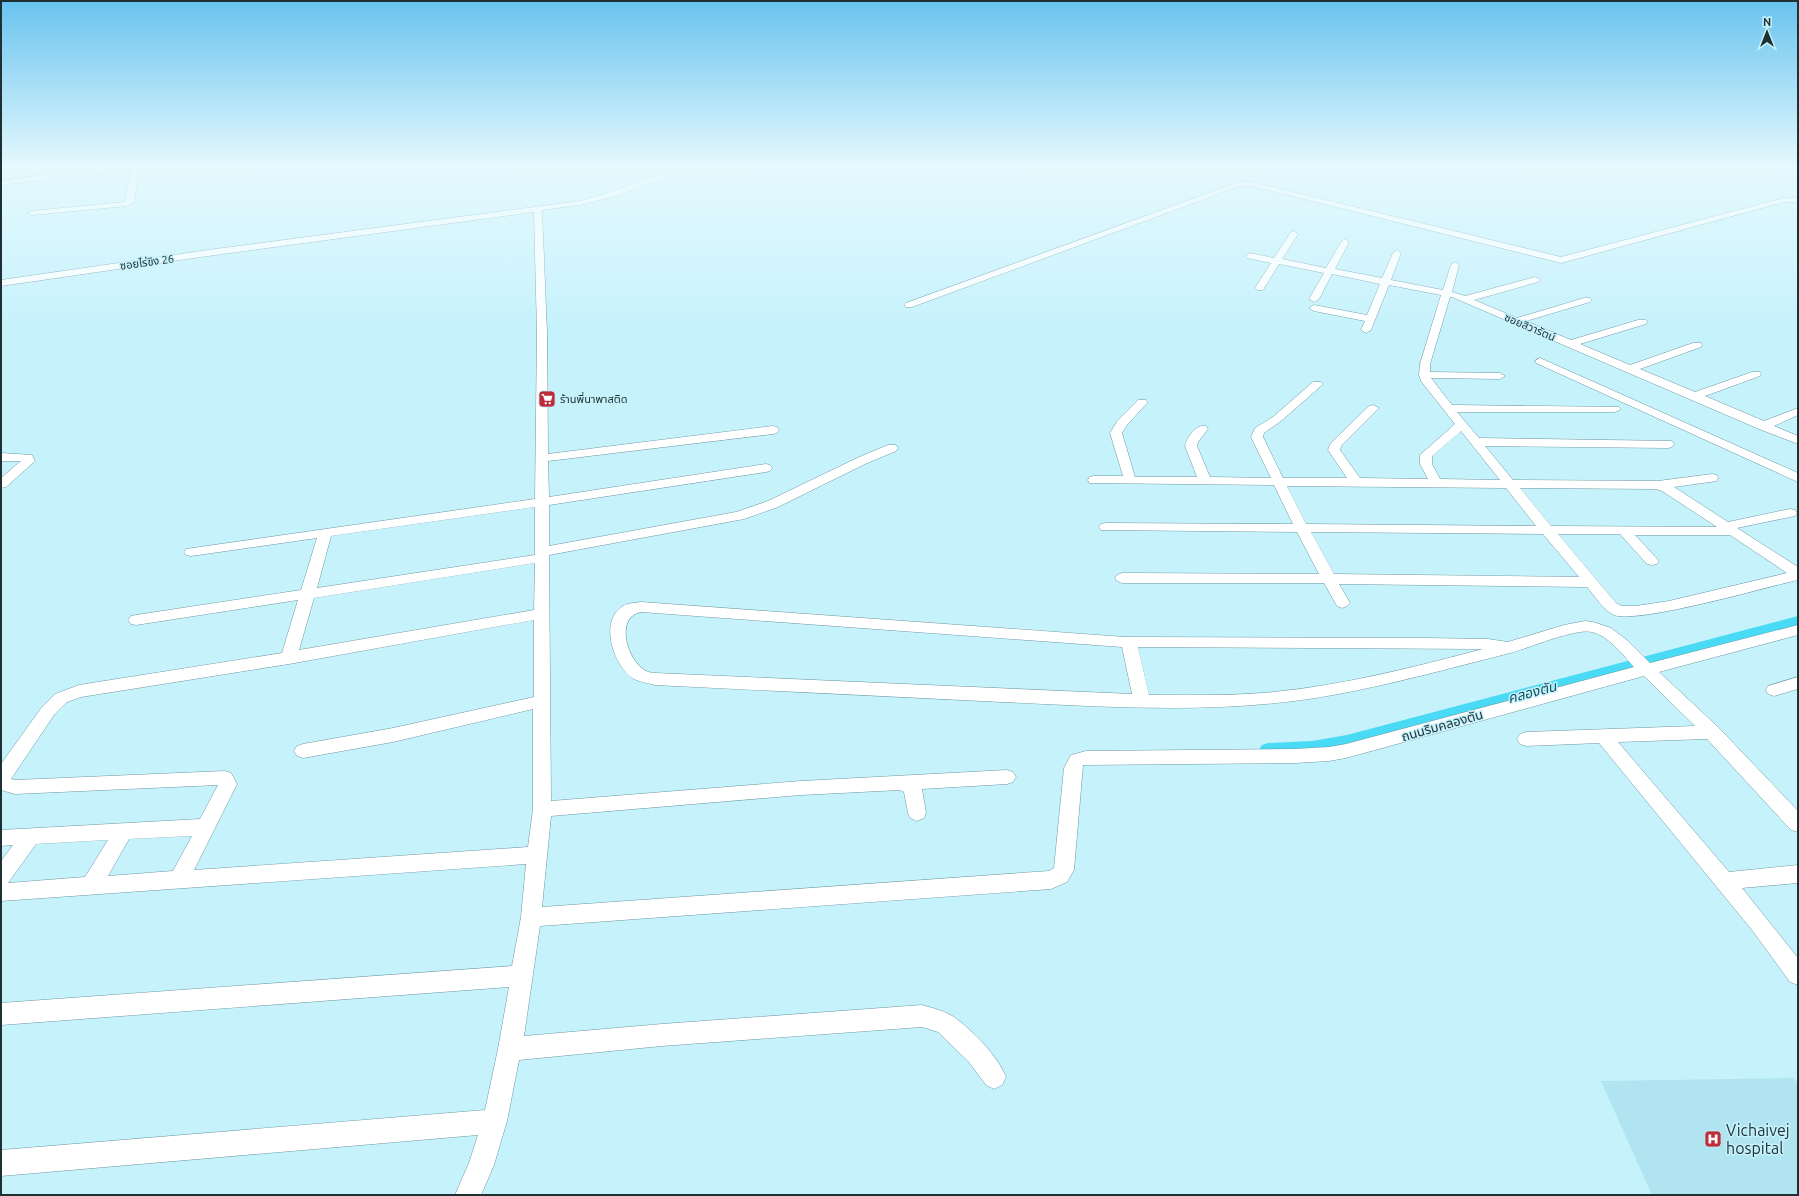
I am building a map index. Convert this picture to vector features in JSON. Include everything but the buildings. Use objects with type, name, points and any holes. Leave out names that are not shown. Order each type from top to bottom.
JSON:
[{"type":"street","name":"ซอยไร่ขิง 26","points":[[1,283],[208,253],[449,221]]},
{"type":"street","points":[[468,1195],[481,1165],[495,1121],[510,1049],[531,917],[542,809],[543,458],[542,332],[538,221]]},
{"type":"street","points":[[909,305],[1139,221]]},
{"type":"street","points":[[1402,221],[1562,260],[1707,221]]},
{"type":"street","points":[[1260,288],[1294,234]]},
{"type":"street","points":[[1345,242],[1314,303],[1370,319]]},
{"type":"street","points":[[1366,330],[1397,253]]},
{"type":"street","name":"ซอยสิวารัตน์","points":[[1250,256],[1386,281],[1465,299],[1798,440]]},
{"type":"street","points":[[1455,265],[1448,294],[1425,364],[1424,379],[1589,582],[1611,606],[1619,611],[1636,611],[1669,606],[1798,574]]},
{"type":"street","points":[[1465,299],[1535,280]]},
{"type":"street","points":[[1517,321],[1587,300]]},
{"type":"street","points":[[1570,344],[1642,322]]},
{"type":"street","points":[[1630,369],[1698,345]]},
{"type":"street","points":[[1540,361],[1798,478]]},
{"type":"street","points":[[1695,396],[1756,374]]},
{"type":"street","points":[[1424,375],[1500,376]]},
{"type":"street","points":[[1317,384],[1277,419],[1259,431],[1257,437],[1328,579],[1342,603]]},
{"type":"street","points":[[1130,480],[1116,433],[1122,422],[1142,402]]},
{"type":"street","points":[[1356,482],[1334,450],[1340,439],[1373,408]]},
{"type":"street","points":[[1448,408],[1616,409]]},
{"type":"street","points":[[1763,426],[1798,411]]},
{"type":"street","points":[[1436,483],[1426,464],[1426,455],[1461,425]]},
{"type":"street","points":[[1202,429],[1192,441],[1191,446],[1205,481]]},
{"type":"street","points":[[543,458],[773,430]]},
{"type":"street","points":[[1476,442],[1668,444]]},
{"type":"street","points":[[136,620],[308,594],[542,555],[739,516],[773,504],[861,461],[892,448]]},
{"type":"street","points":[[1,456],[28,458],[29,461],[1,484]]},
{"type":"street","points":[[191,552],[542,502],[766,468]]},
{"type":"street","points":[[1094,480],[1657,485],[1712,478]]},
{"type":"street","points":[[1657,485],[1667,488],[1798,574]]},
{"type":"street","points":[[1106,527],[1624,531],[1730,528],[1790,513]]},
{"type":"street","points":[[1624,531],[1652,560]]},
{"type":"street","points":[[289,658],[325,533]]},
{"type":"street","points":[[1122,578],[1589,582]]},
{"type":"street","points":[[1509,648],[1488,644],[1129,642],[641,607],[629,610],[623,615],[618,625],[617,639],[631,666],[640,675],[655,679],[1142,701],[1249,700],[1293,696],[1365,683],[1509,648],[1577,627],[1589,626],[1601,629],[1645,667],[1712,732],[1798,824]]},
{"type":"street","points":[[180,880],[228,784],[225,778],[15,787],[3,783],[2,777],[48,711],[61,698],[79,691],[289,658],[542,614]]},
{"type":"street","name":"ถนนริมคลองตัน","points":[[531,917],[1052,880],[1060,876],[1064,870],[1073,768],[1077,760],[1086,758],[1295,756],[1335,753],[1362,747],[1583,686],[1645,667],[1798,630]]},
{"type":"street","points":[[1129,642],[1142,701]]},
{"type":"street","points":[[1774,690],[1796,685]]},
{"type":"street","points":[[303,751],[393,735],[543,701]]},
{"type":"street","points":[[1526,738],[1712,732]]},
{"type":"street","points":[[1602,736],[1759,923],[1798,975]]},
{"type":"street","points":[[542,809],[794,788],[1007,777]]},
{"type":"street","points":[[902,783],[913,788],[917,813]]},
{"type":"street","points":[[1,838],[206,827]]},
{"type":"street","points":[[91,886],[123,832]]},
{"type":"street","points":[[1,877],[31,836]]},
{"type":"street","points":[[1,892],[538,855]]},
{"type":"street","points":[[1724,881],[1798,874]]},
{"type":"street","points":[[1,1014],[522,976]]},
{"type":"street","points":[[510,1049],[662,1035],[922,1016],[945,1024],[977,1054],[994,1077]]},
{"type":"street","points":[[1,1163],[495,1121]]},
{"type":"shaded area","name":"Vichaivej hospital","points":[[1793,1078],[1798,1083],[1798,1195],[1652,1195],[1601,1081]]},
{"type":"waterway","name":"คลองตัน","points":[[1268,750],[1312,748],[1347,742],[1798,621]]},
{"type":"place","name":"ร้านพี่นาพาสติด","points":[[547,399]]},
{"type":"place","name":"Vichaivej hospital","points":[[1713,1139]]}]
